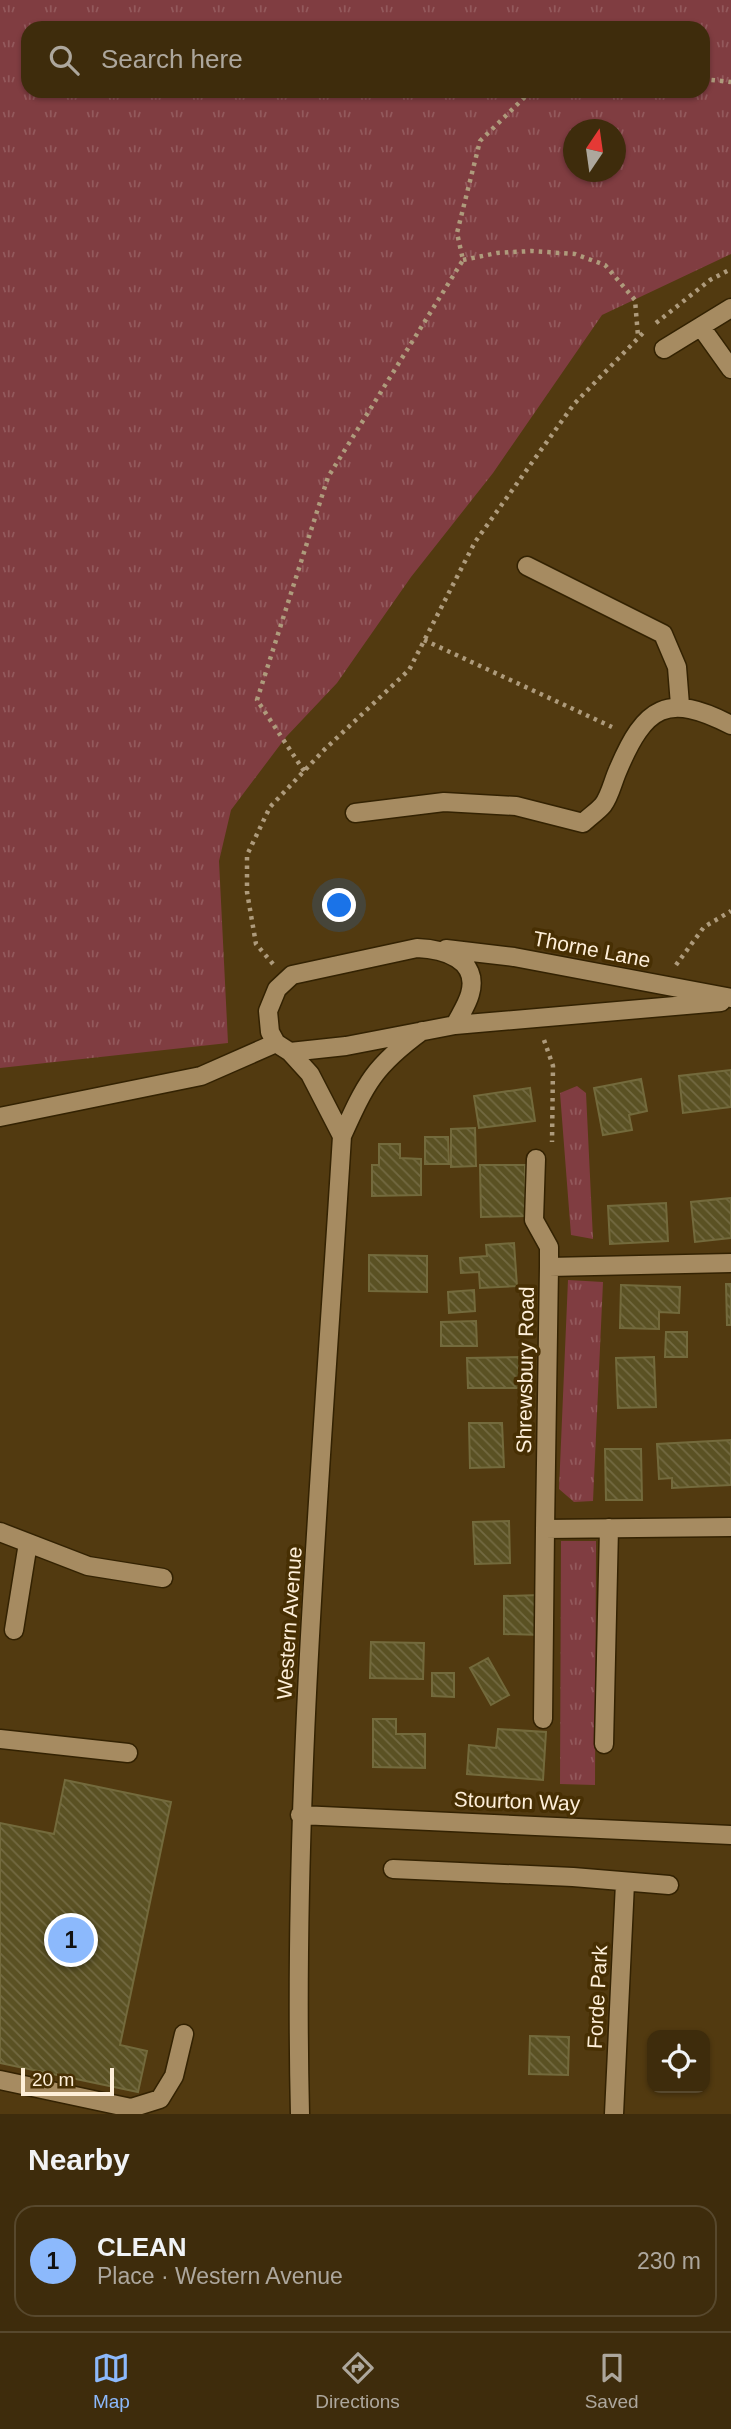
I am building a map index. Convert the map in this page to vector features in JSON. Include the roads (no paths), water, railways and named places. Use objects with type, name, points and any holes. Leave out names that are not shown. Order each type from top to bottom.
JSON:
[{"type":"street","points":[[664,349],[731,308]]},
{"type":"street","points":[[701,327],[731,369]]},
{"type":"street","points":[[527,566],[663,634],[677,667],[680,705]]},
{"type":"street","points":[[355,813],[456,802],[516,806],[583,823],[603,805],[632,736],[652,715],[680,705],[705,711],[731,725]]},
{"type":"street","name":"Thorne Lane","points":[[417,948],[514,957],[731,1000],[536,1020],[455,1025],[315,1051],[283,1047],[270,1032],[268,1012],[277,989],[292,975],[417,948]]},
{"type":"street","points":[[443,949],[465,964],[470,978],[471,993],[455,1025]]},
{"type":"street","name":"Western Avenue","points":[[300,2114],[297,1971],[300,1815],[342,1136],[366,1083],[393,1052],[422,1031]]},
{"type":"street","points":[[0,1117],[201,1076],[283,1047],[310,1074],[342,1136]]},
{"type":"street","points":[[544,1154],[534,1220],[549,1247],[549,1267]]},
{"type":"street","name":"Shrewsbury Road","points":[[544,1719],[549,1267],[731,1263]]},
{"type":"street","points":[[545,1529],[731,1527]]},
{"type":"street","points":[[604,1744],[609,1528]]},
{"type":"street","points":[[0,1532],[88,1566],[163,1578]]},
{"type":"street","points":[[13,1630],[28,1543]]},
{"type":"street","points":[[0,1740],[128,1754]]},
{"type":"street","name":"Stourton Way","points":[[300,1815],[731,1835]]},
{"type":"street","points":[[393,1869],[573,1877],[668,1885]]},
{"type":"street","name":"Forde Park","points":[[614,2114],[625,1883]]},
{"type":"street","points":[[0,2080],[131,2108],[160,2099],[174,2076],[184,2034]]},
{"type":"place","name":"CLEAN","points":[[71,1940]]}]
